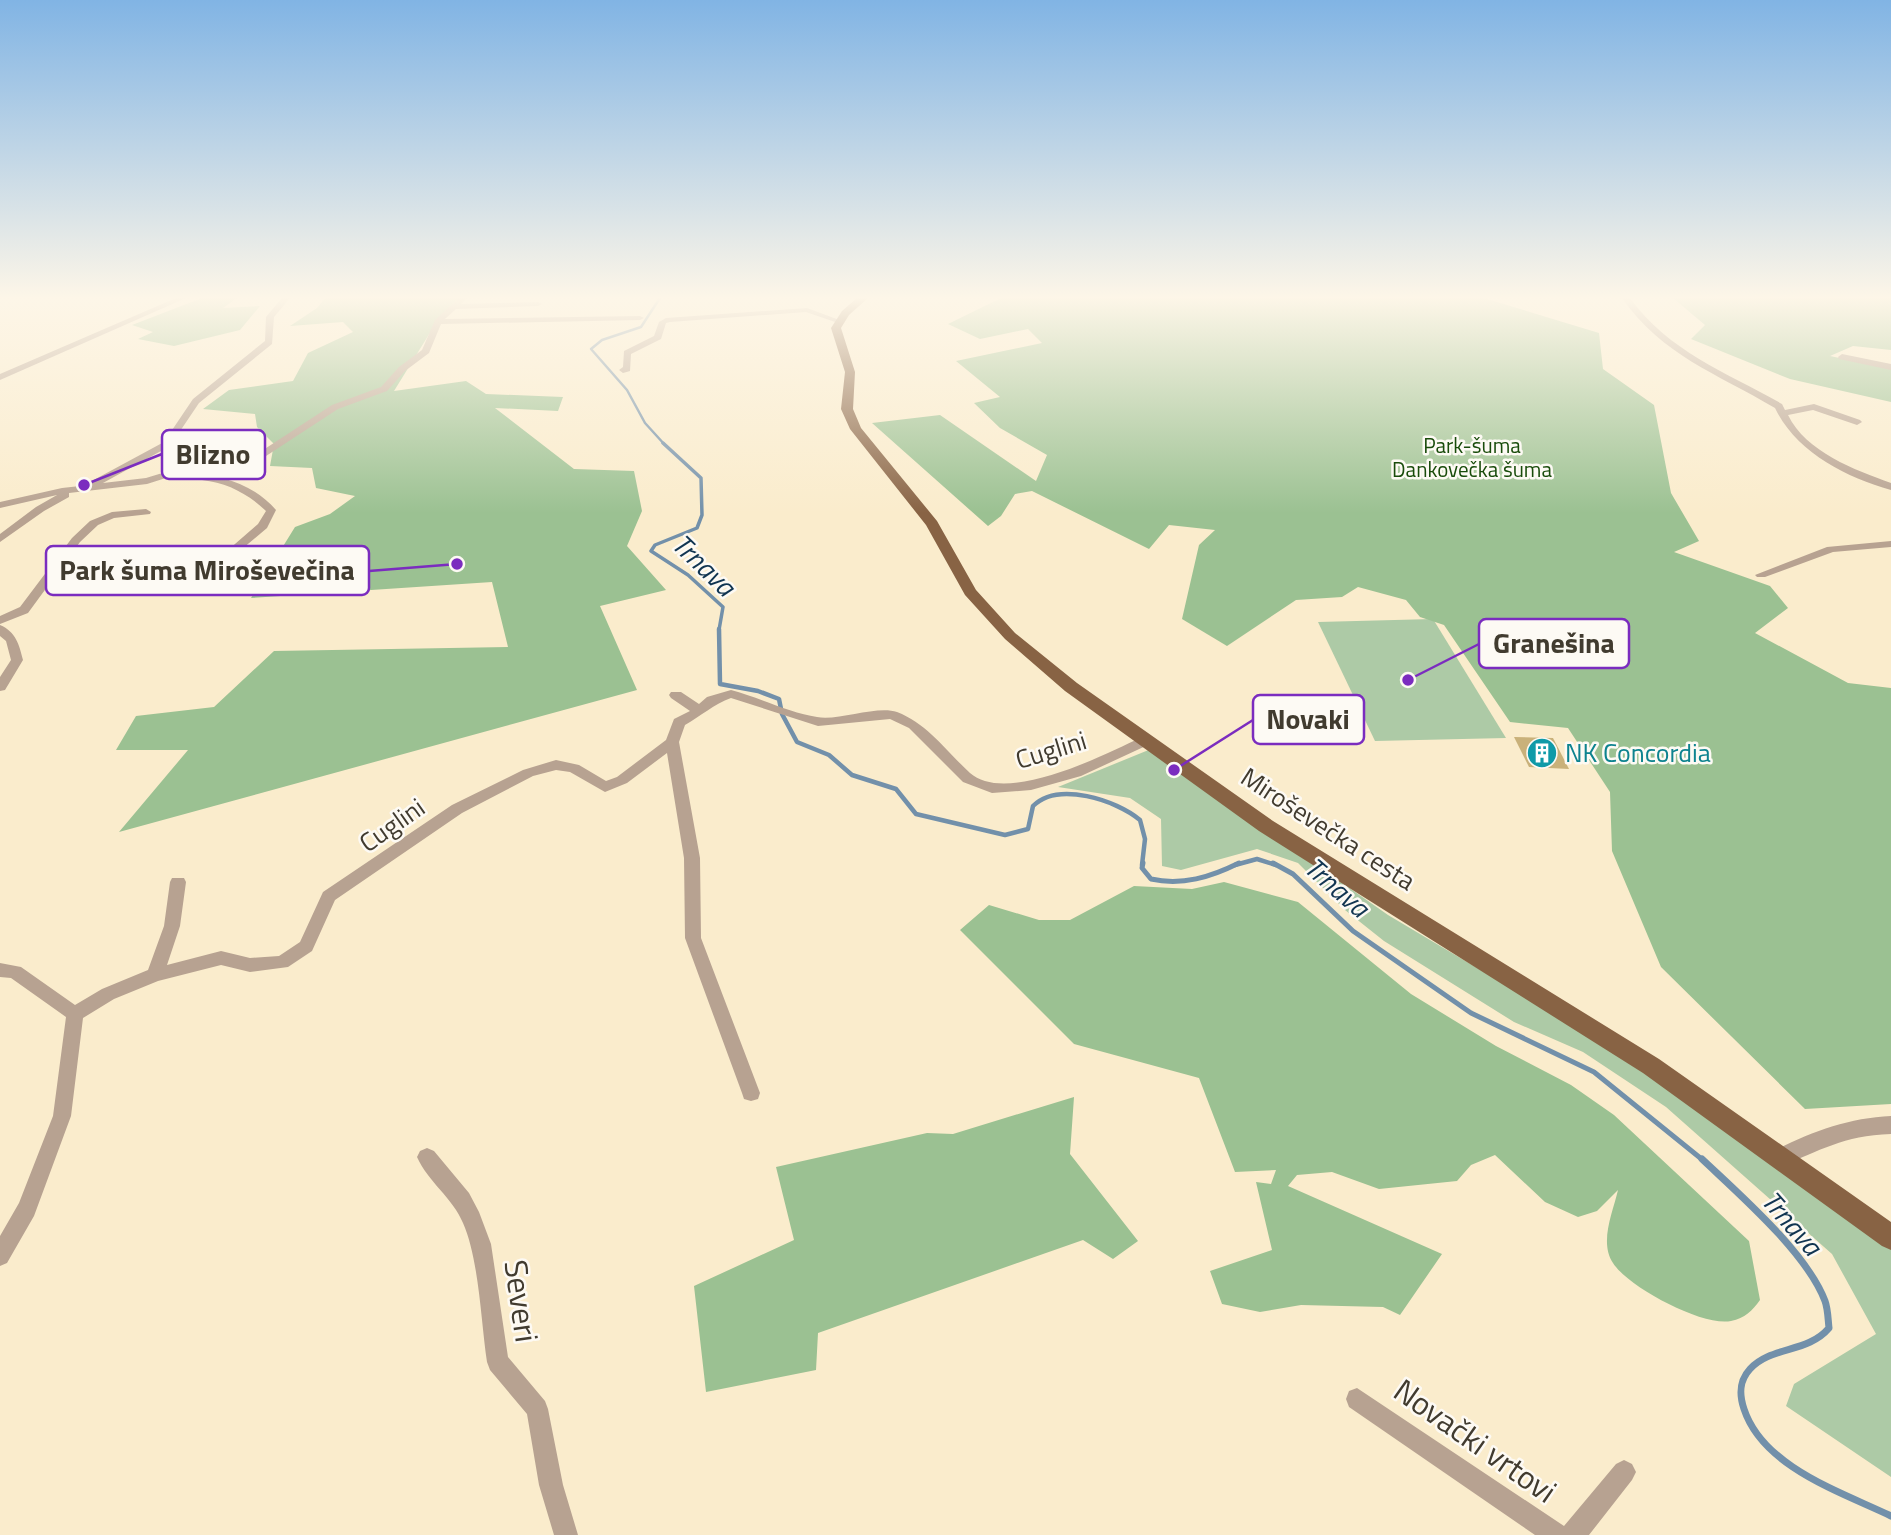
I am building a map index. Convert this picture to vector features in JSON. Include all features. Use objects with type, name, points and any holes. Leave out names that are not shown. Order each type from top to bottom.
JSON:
[{"type":"main road","name":"Miroševečka cesta","points":[[849,370],[847,409],[856,429],[932,524],[970,592],[1010,636],[1071,687],[1266,827],[1651,1066],[1891,1237]]},
{"type":"street","points":[[0,377],[17,370]]},
{"type":"street","points":[[0,539],[40,509],[110,477],[167,444],[186,413],[201,396],[234,370]]},
{"type":"street","points":[[162,478],[205,463],[263,454],[335,407],[384,389],[401,370]]},
{"type":"street","points":[[1714,370],[1779,406],[1784,420],[1830,461],[1891,487]]},
{"type":"street","points":[[1782,413],[1814,407],[1857,422]]},
{"type":"street","points":[[0,505],[77,490],[162,478],[198,477],[239,485],[256,495],[271,510],[263,526],[226,557]]},
{"type":"street","points":[[0,620],[24,610],[76,540],[94,523],[112,515],[146,512]]},
{"type":"street","points":[[1761,575],[1830,549],[1891,544]]},
{"type":"street","points":[[0,629],[12,640],[17,660],[0,687]]},
{"type":"street","name":"Cuglini","points":[[75,1014],[108,994],[155,975],[221,958],[250,965],[282,962],[306,946],[329,896],[457,808],[528,773],[556,765],[574,768],[605,787],[622,780],[672,742],[678,722],[700,711],[712,701],[731,694],[818,722],[891,715],[914,725],[968,779],[992,788],[1031,785],[1076,773],[1144,741]]},
{"type":"street","points":[[676,695],[700,711]]},
{"type":"street","points":[[672,742],[692,858],[693,938],[751,1093]]},
{"type":"street","points":[[155,975],[172,926],[178,883]]},
{"type":"street","points":[[0,970],[15,972],[75,1014],[62,1116],[27,1209],[0,1256]]},
{"type":"street","points":[[1779,1158],[1818,1138],[1864,1125],[1891,1125]]},
{"type":"street","name":"Severi","points":[[427,1157],[462,1200],[472,1219],[481,1244],[498,1362],[537,1409],[553,1495],[566,1535]]},
{"type":"street","name":"Novački vrtovi","points":[[1357,1399],[1556,1535]]},
{"type":"street","points":[[1573,1535],[1624,1472]]},
{"type":"green space","points":[[299,370],[407,370],[394,391],[466,381],[486,394],[563,397],[558,411],[495,408],[574,469],[634,471],[642,511],[627,546],[666,590],[600,606],[637,690],[119,832],[188,750],[116,750],[136,716],[214,707],[274,651],[508,647],[492,582],[251,598],[295,527],[330,514],[355,496],[316,488],[312,468],[270,466],[274,444],[257,427],[255,414],[203,409],[229,390],[293,381]]},
{"type":"green space","name":"Park-šuma Dankovečka šuma","points":[[967,370],[1604,370],[1654,405],[1671,493],[1699,541],[1674,552],[1770,586],[1788,608],[1755,633],[1848,683],[1891,688],[1891,1104],[1805,1109],[1661,967],[1612,851],[1610,792],[1568,728],[1510,722],[1444,625],[1420,617],[1406,600],[1358,587],[1342,597],[1296,600],[1227,646],[1182,619],[1199,545],[1215,530],[1169,525],[1149,549],[1032,491],[1015,494],[1001,516],[988,526],[872,423],[940,415],[1036,481],[1047,455],[1000,428],[974,403],[1000,397]]},
{"type":"green space","points":[[1767,370],[1891,370],[1891,402],[1790,379]]},
{"type":"green space","points":[[1433,619],[1506,738],[1375,741],[1318,622]]},
{"type":"green space","points":[[1151,749],[1388,915],[1637,1063],[1891,1245],[1891,1477],[1786,1406],[1794,1384],[1876,1334],[1832,1254],[1666,1107],[1583,1052],[1514,1022],[1384,941],[1345,910],[1298,863],[1257,849],[1181,870],[1162,866],[1161,819],[1130,798],[1058,787]]},
{"type":"green space","points":[[1224,882],[1298,902],[1411,994],[1496,1046],[1571,1085],[1614,1115],[1749,1241],[1760,1300],[1757,1304],[1740,1318],[1719,1321],[1685,1312],[1667,1303],[1621,1273],[1609,1255],[1608,1227],[1618,1190],[1597,1211],[1578,1217],[1545,1202],[1495,1155],[1471,1165],[1457,1181],[1379,1189],[1332,1172],[1297,1175],[1288,1186],[1442,1254],[1400,1315],[1383,1307],[1301,1305],[1260,1312],[1222,1304],[1210,1271],[1272,1250],[1256,1182],[1271,1184],[1276,1170],[1235,1172],[1199,1078],[1074,1044],[960,930],[989,905],[1039,920],[1070,920],[1134,886],[1192,889]]},
{"type":"green space","points":[[1074,1097],[1070,1154],[1138,1241],[1113,1259],[1083,1240],[818,1333],[816,1370],[706,1392],[694,1286],[794,1240],[776,1167],[927,1133],[953,1134]]},
{"type":"building","name":"NK Concordia","points":[[1514,737],[1553,738],[1569,769],[1529,767]]},
{"type":"waterway","name":"Trnava","points":[[609,370],[627,390],[645,423],[664,444]]},
{"type":"waterway","name":"Trnava","points":[[664,444],[701,478],[702,515],[697,528],[655,545],[651,551],[688,575],[723,607],[719,630]]},
{"type":"waterway","name":"Trnava","points":[[719,630],[720,684],[758,691],[779,699],[782,714],[797,742],[829,755],[852,775],[896,789],[916,814],[1005,835],[1028,829],[1033,806],[1044,799],[1057,795],[1087,796],[1117,806],[1140,820],[1145,839],[1142,865]]},
{"type":"waterway","name":"Trnava","points":[[1235,865],[1257,859],[1276,865]]},
{"type":"waterway","name":"Trnava","points":[[1143,863],[1142,868],[1151,879],[1163,881],[1185,881],[1207,876],[1239,863]]},
{"type":"waterway","name":"Trnava","points":[[1273,863],[1293,874],[1353,931],[1471,1013],[1594,1072],[1704,1161]]},
{"type":"waterway","name":"Trnava","points":[[1702,1159],[1788,1244],[1816,1283],[1827,1307],[1829,1328],[1820,1336],[1811,1342],[1768,1356],[1746,1374],[1741,1398],[1754,1429],[1768,1447],[1806,1475],[1891,1516]]},
{"type":"place","name":"Blizno","points":[[84,485]]},
{"type":"place","name":"Park šuma Miroševečina","points":[[457,564]]},
{"type":"place","name":"Granešina","points":[[1408,680]]},
{"type":"place","name":"NK Concordia","points":[[1542,753]]},
{"type":"place","name":"Novaki","points":[[1174,770]]}]
